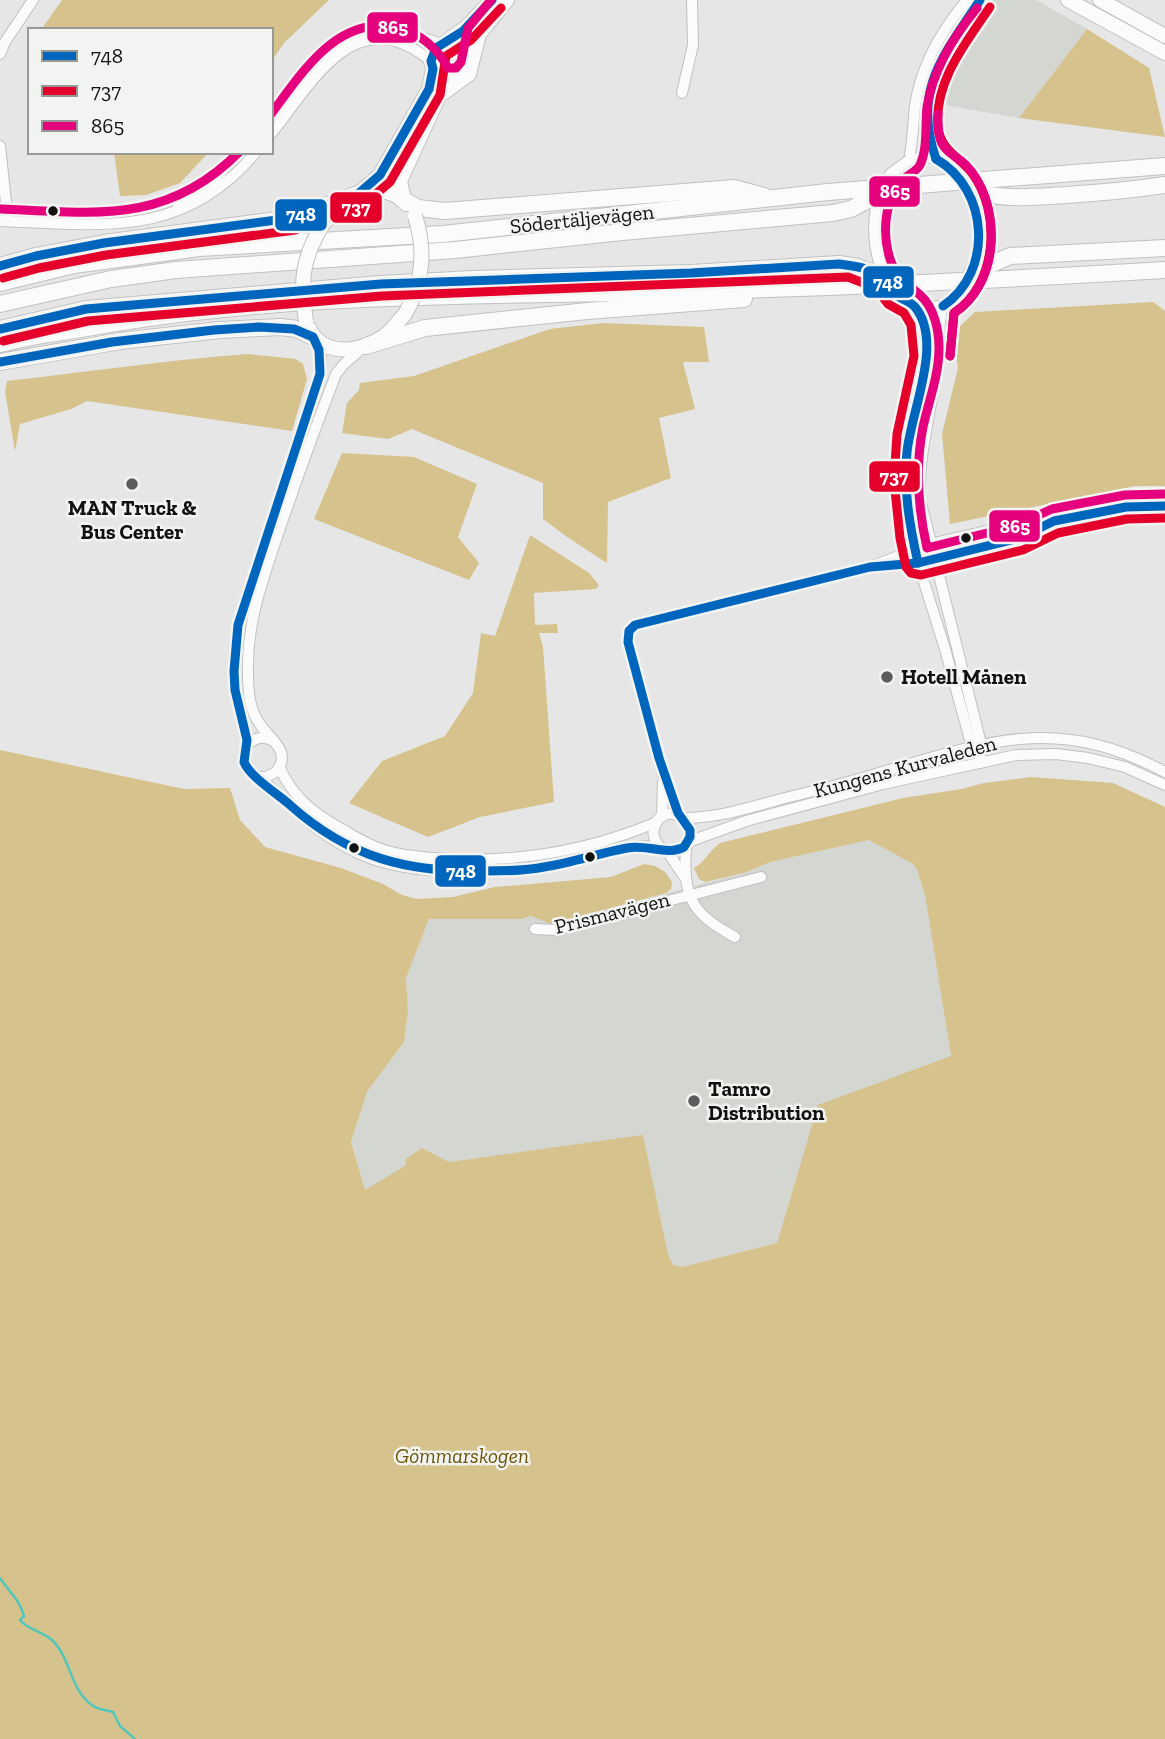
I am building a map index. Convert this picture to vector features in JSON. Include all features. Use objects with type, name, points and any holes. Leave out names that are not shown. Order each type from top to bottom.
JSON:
[{"type":"highway","name":"Södertäljevägen","points":[[0,283],[74,265],[167,252],[443,234],[914,184],[1165,166]]},
{"type":"highway","points":[[968,189],[1010,199],[1116,192],[1165,185]]},
{"type":"highway","points":[[404,200],[418,208],[445,211],[734,188],[773,198]]},
{"type":"highway","points":[[0,266],[47,253],[104,243],[292,218],[358,194]]},
{"type":"highway","points":[[0,304],[111,279],[177,270],[455,250],[788,216],[851,209],[879,194]]},
{"type":"highway","points":[[972,273],[1010,256],[1165,248]]},
{"type":"highway","points":[[0,329],[86,309],[381,284],[839,264],[858,267],[884,278]]},
{"type":"highway","points":[[0,344],[130,320],[290,304],[1000,280],[1165,270]]},
{"type":"highway","points":[[366,346],[425,328],[586,311],[811,295],[864,284]]},
{"type":"highway","points":[[0,362],[120,341],[219,330],[281,327],[297,329],[313,337]]},
{"type":"main road","points":[[492,0],[468,26],[432,54],[429,89],[380,175],[343,204],[323,224],[309,248],[304,263],[302,297],[306,321],[313,337],[326,346],[341,350],[366,346],[389,332],[405,314],[416,293],[422,256],[415,216],[404,200],[400,181],[439,96],[469,74],[479,34],[507,0]]},
{"type":"main road","points":[[1068,0],[1165,53]]},
{"type":"main road","points":[[1100,0],[1165,36]]},
{"type":"main road","points":[[444,43],[464,45],[472,60]]},
{"type":"main road","points":[[432,65],[442,79],[458,80]]},
{"type":"main road","points":[[358,194],[386,192],[404,200]]},
{"type":"street","points":[[0,54],[33,0]]},
{"type":"street","points":[[682,93],[693,45],[692,0]]},
{"type":"street","points":[[909,160],[915,104],[926,65],[939,39],[967,0]]},
{"type":"street","points":[[936,159],[925,129],[931,82],[948,45],[980,0]]},
{"type":"street","points":[[273,115],[330,47],[346,37],[363,30],[403,30],[444,43]]},
{"type":"street","points":[[273,132],[326,66],[349,45],[369,39],[391,38],[409,45],[432,65]]},
{"type":"street","points":[[0,146],[4,221],[107,225],[145,220],[187,208],[215,193],[254,154]]},
{"type":"street","points":[[170,212],[208,186],[238,154]]},
{"type":"street","points":[[916,308],[943,308],[962,290],[972,273],[978,228],[968,189],[951,168],[927,157],[909,160],[890,174],[879,194],[873,222],[874,236],[877,258],[884,278],[895,294],[916,308],[923,323],[927,349],[911,426],[905,493],[914,549],[976,745]]},
{"type":"street","points":[[943,308],[938,362],[920,462],[920,499],[980,763]]},
{"type":"street","points":[[246,746],[234,675],[233,657],[238,625],[320,374],[320,354],[313,337]]},
{"type":"street","points":[[366,346],[344,364],[337,374],[299,471],[254,605],[249,630],[249,695],[252,710],[259,724],[282,752],[280,768],[287,784],[303,804],[326,820],[372,846],[404,855],[501,860],[547,855],[627,835],[674,814],[681,816]]},
{"type":"street","points":[[274,741],[262,737],[250,741],[243,753],[246,768],[259,776],[294,811],[341,844],[370,858],[401,866],[497,871],[546,867],[640,846],[678,850],[687,844],[690,828],[681,816],[663,774],[628,642],[629,631],[640,623],[870,567],[930,544],[1021,523],[1054,521],[1126,507],[1165,506]]},
{"type":"street","points":[[870,567],[918,563],[1019,538],[1054,521]]},
{"type":"street","name":"Kungens Kurvaleden","points":[[681,816],[713,817],[976,745],[1017,738],[1037,737],[1086,742],[1128,754],[1165,772]]},
{"type":"street","name":"Kungens Kurvaleden","points":[[687,844],[723,829],[807,805],[908,778],[1016,755],[1073,755],[1125,767],[1165,785]]},
{"type":"street","points":[[259,776],[271,775],[280,768]]},
{"type":"street","points":[[663,774],[660,819],[654,840],[664,849]]},
{"type":"street","name":"Prismavägen","points":[[685,878],[687,844]]},
{"type":"street","name":"Prismavägen","points":[[664,849],[685,878],[698,913],[711,924],[735,937]]},
{"type":"street","name":"Prismavägen","points":[[535,929],[555,930],[761,877]]},
{"type":"shaded area","points":[[988,0],[1036,0],[1087,29],[1019,118],[938,104],[941,77]]},
{"type":"shaded area","points":[[869,840],[913,864],[917,870],[925,895],[951,1057],[818,1106],[777,1243],[682,1267],[673,1265],[668,1254],[643,1136],[449,1162],[422,1148],[406,1165],[365,1190],[351,1142],[367,1092],[404,1042],[408,1012],[406,978],[429,919],[522,919],[532,916],[551,924],[747,872],[770,862]]},
{"type":"green space","points":[[62,0],[329,0],[284,43],[273,59],[273,28],[42,28]]},
{"type":"green space","points":[[1087,29],[1149,68],[1165,137],[1019,118]]},
{"type":"green space","points":[[114,154],[207,154],[180,183],[146,195],[120,196]]},
{"type":"green space","points":[[1153,302],[1165,311],[1165,486],[1135,486],[950,524],[942,434],[958,368],[954,332],[975,312]]},
{"type":"green space","points":[[603,323],[704,327],[709,362],[683,362],[695,409],[659,418],[671,478],[608,502],[607,563],[543,519],[543,483],[412,429],[388,439],[342,433],[347,403],[359,390],[360,383],[414,376],[550,329]]},
{"type":"green space","points":[[248,354],[296,359],[303,364],[307,379],[292,431],[87,401],[71,409],[20,424],[15,451],[5,392],[7,381]]},
{"type":"green space","points":[[342,453],[414,457],[477,484],[458,537],[479,563],[469,580],[314,519]]},
{"type":"green space","points":[[530,535],[589,573],[599,585],[596,589],[534,593],[535,625],[557,624],[558,633],[539,633],[543,647],[554,802],[480,817],[428,837],[349,803],[382,761],[445,736],[473,693],[481,633],[495,636]]},
{"type":"green space","name":"Gömmarskogen","points":[[0,750],[184,789],[230,788],[240,820],[265,847],[341,868],[417,899],[453,897],[495,887],[611,877],[644,864],[665,872],[672,882],[671,889],[666,893],[551,924],[531,916],[522,919],[429,919],[406,978],[408,1012],[404,1042],[367,1092],[351,1142],[365,1190],[406,1165],[406,1159],[422,1148],[449,1162],[643,1135],[668,1254],[673,1265],[682,1267],[777,1243],[818,1105],[951,1056],[925,895],[913,864],[869,840],[770,862],[747,872],[705,882],[699,879],[694,868],[716,846],[903,798],[1031,777],[1113,783],[1165,807],[1165,1739],[0,1739]]},
{"type":"waterway","points":[[0,1578],[20,1605],[24,1616],[20,1620],[48,1637],[58,1647],[85,1699],[97,1708],[113,1712],[120,1726],[135,1739]]},
{"type":"transit line","name":"865","points":[[273,111],[295,81],[324,50],[358,29],[377,26],[407,31],[428,43],[448,68],[456,68],[461,62],[468,28],[491,0]]},
{"type":"transit line","name":"748","points":[[0,266],[104,243],[292,218],[358,194],[380,175],[429,89],[433,69],[431,61],[436,48],[463,31],[492,0]]},
{"type":"transit line","name":"748","points":[[936,159],[929,135],[930,93],[943,57],[980,0]]},
{"type":"transit line","name":"737","points":[[950,356],[954,313],[968,301],[987,267],[991,227],[982,189],[967,167],[942,142],[938,127],[938,110],[946,78],[953,63],[990,7]]},
{"type":"transit line","name":"737","points":[[3,278],[106,255],[295,230],[363,205],[390,182],[440,95],[446,56],[471,40],[501,8]]},
{"type":"transit line","name":"865","points":[[977,8],[952,42],[939,67],[927,107],[923,158],[919,167],[897,187],[886,216],[887,249],[893,266],[929,306],[938,334],[937,368],[923,427],[918,472],[921,518],[927,548],[1015,526],[1052,509],[1125,495],[1165,494]]},
{"type":"transit line","name":"865","points":[[938,114],[938,130],[944,147],[970,169],[985,196],[991,233],[990,252],[979,287],[954,313],[950,356]]},
{"type":"transit line","name":"865","points":[[1,209],[98,212],[157,203],[185,192],[212,176],[237,154]]},
{"type":"transit line","name":"748","points":[[936,159],[954,173],[967,190],[975,210],[978,231],[977,252],[971,273],[960,291],[943,306]]},
{"type":"transit line","name":"748","points":[[0,329],[86,309],[381,284],[691,273],[839,264],[863,268],[885,278],[897,295],[915,307],[923,322],[927,339],[923,377],[906,466],[908,508],[918,563]]},
{"type":"transit line","name":"737","points":[[3,341],[88,321],[382,296],[848,277],[876,288],[888,304],[904,313],[911,325],[914,356],[897,434],[894,480],[900,538],[906,567],[911,573],[921,575],[1023,550],[1058,533],[1127,519],[1165,518]]},
{"type":"transit line","name":"748","points":[[0,362],[112,342],[214,330],[259,327],[294,329],[313,337],[319,350],[320,374],[238,625],[234,671],[235,690],[247,740],[244,762],[252,774],[265,785],[335,838],[381,859],[431,869],[522,870],[634,847],[664,850],[684,847],[690,837],[690,830],[678,813],[659,758],[628,642],[629,631],[635,625],[870,567],[918,563],[1019,538],[1054,521],[1126,507],[1165,506]]},
{"type":"place","name":"MAN Truck & Bus Center","points":[[132,484]]},
{"type":"place","name":"Hotell Månen","points":[[887,677]]},
{"type":"place","name":"Tamro Distribution","points":[[694,1101]]}]
